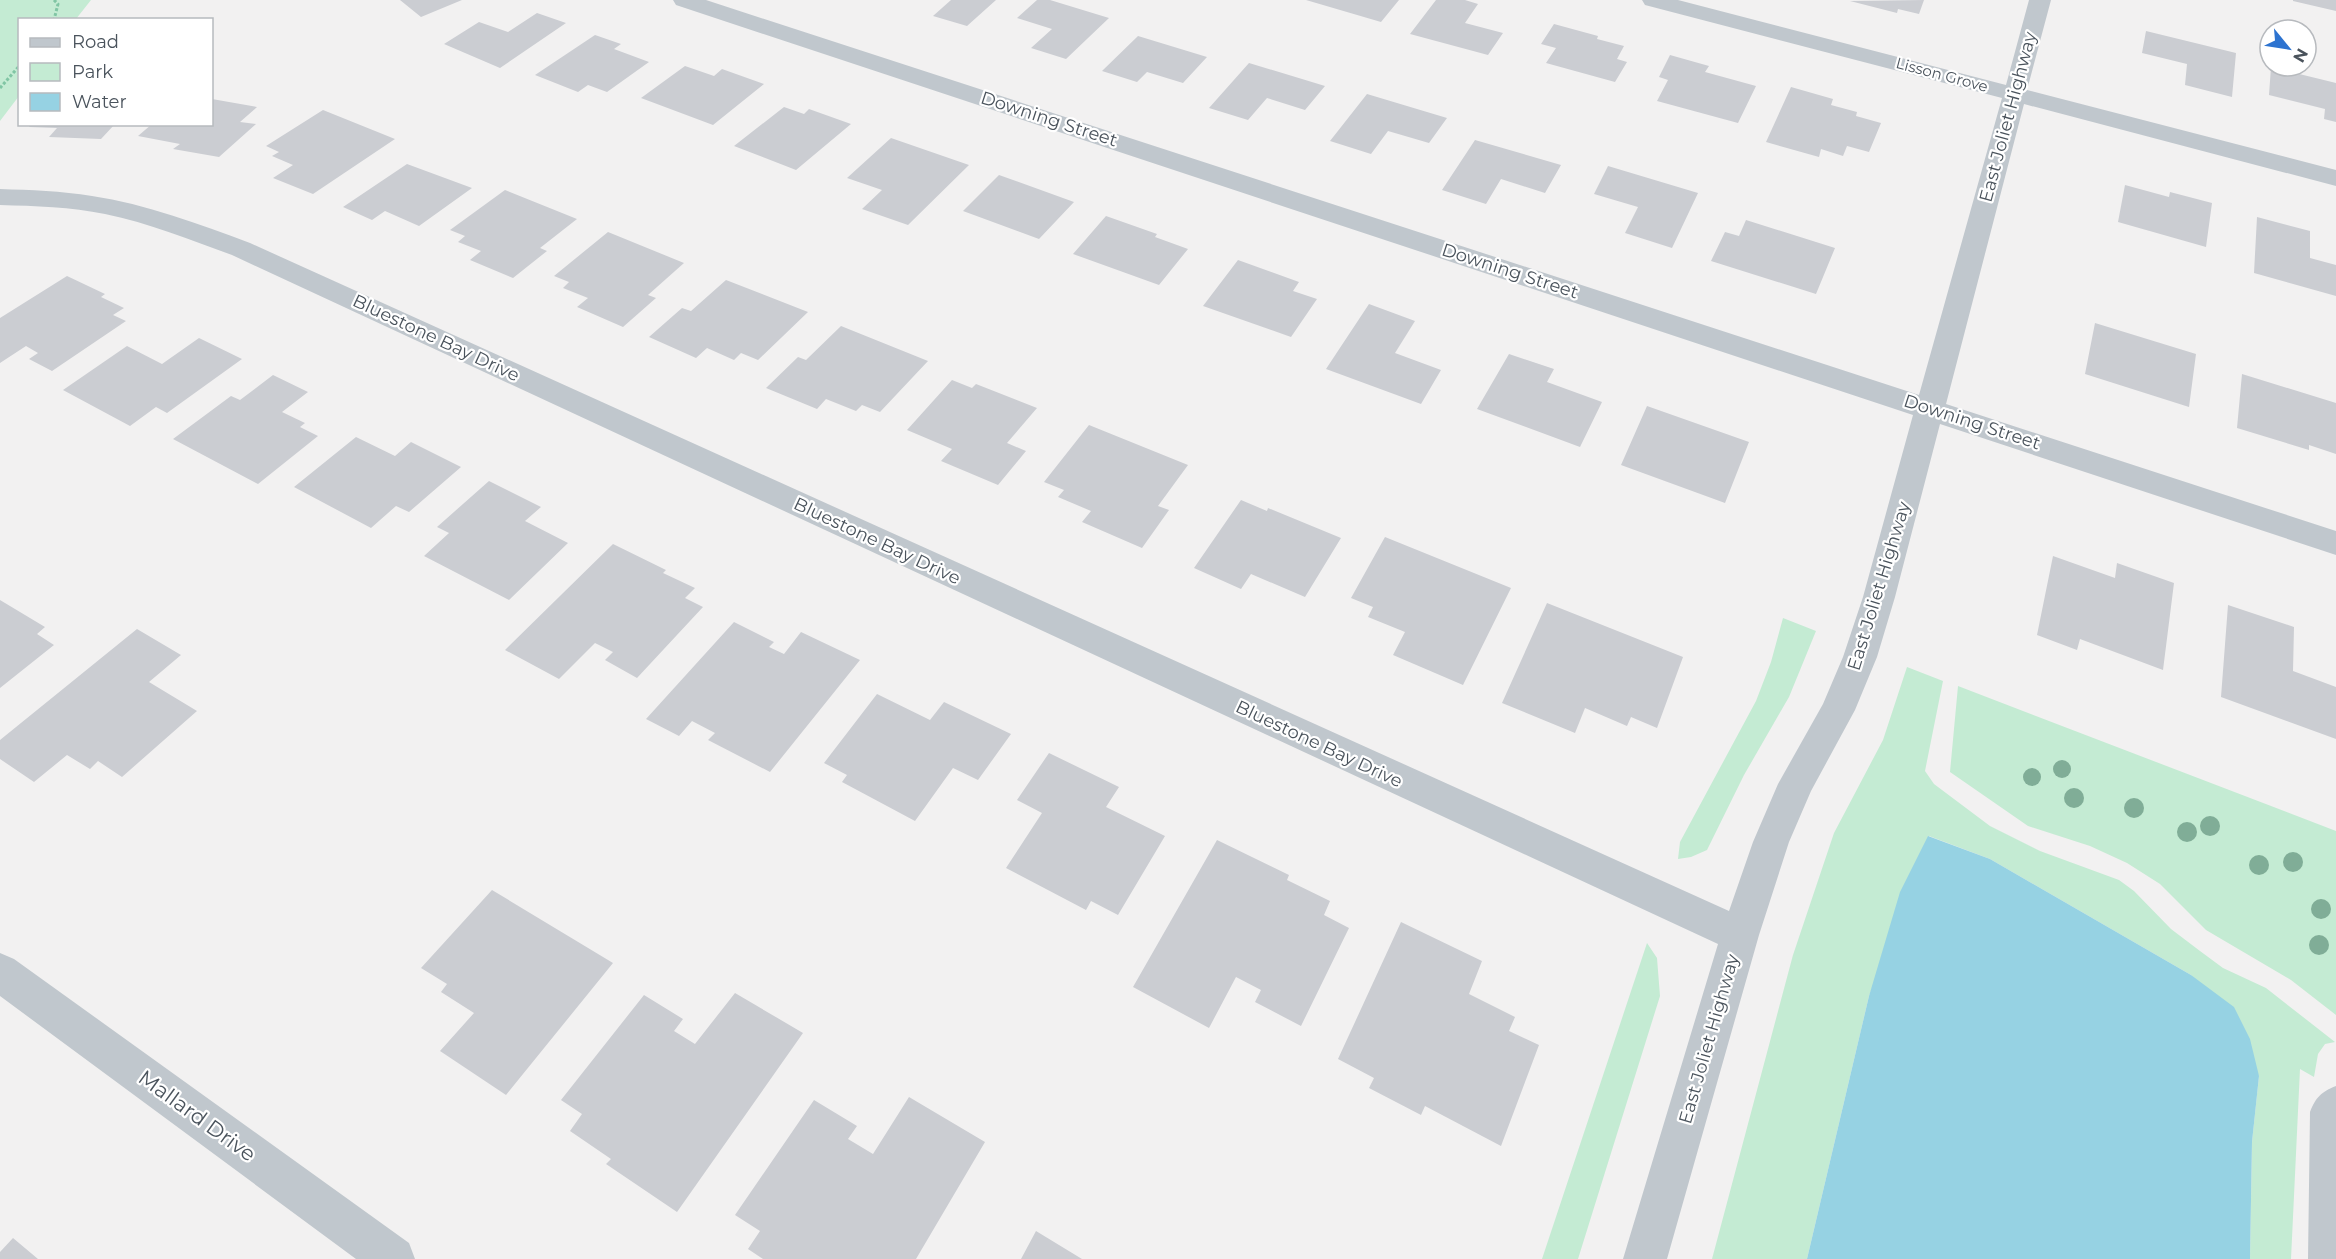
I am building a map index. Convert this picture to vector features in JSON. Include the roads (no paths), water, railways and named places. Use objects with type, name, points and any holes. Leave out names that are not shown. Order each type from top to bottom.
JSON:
[{"type":"street","name":"Downing Street","points":[[684,0],[2336,543]]},
{"type":"street","name":"Lisson Grove","points":[[1653,0],[2336,178]]},
{"type":"street","name":"East Joliet Highway","points":[[1645,1259],[1740,935],[1771,842],[1796,784],[1838,710],[1860,657],[1879,597],[2040,0]]},
{"type":"street","name":"Bluestone Bay Drive","points":[[0,196],[69,200],[103,205],[169,223],[242,249],[1624,884],[1740,935]]},
{"type":"street","name":"Mallard Drive","points":[[0,972],[393,1259]]},
{"type":"street","points":[[2330,1259],[2331,1112],[2336,1107]]},
{"type":"water","points":[[1928,836],[1990,859],[2191,975],[2234,1007],[2250,1039],[2259,1076],[2252,1142],[2250,1259],[1807,1259],[1869,996],[1900,892]]}]
